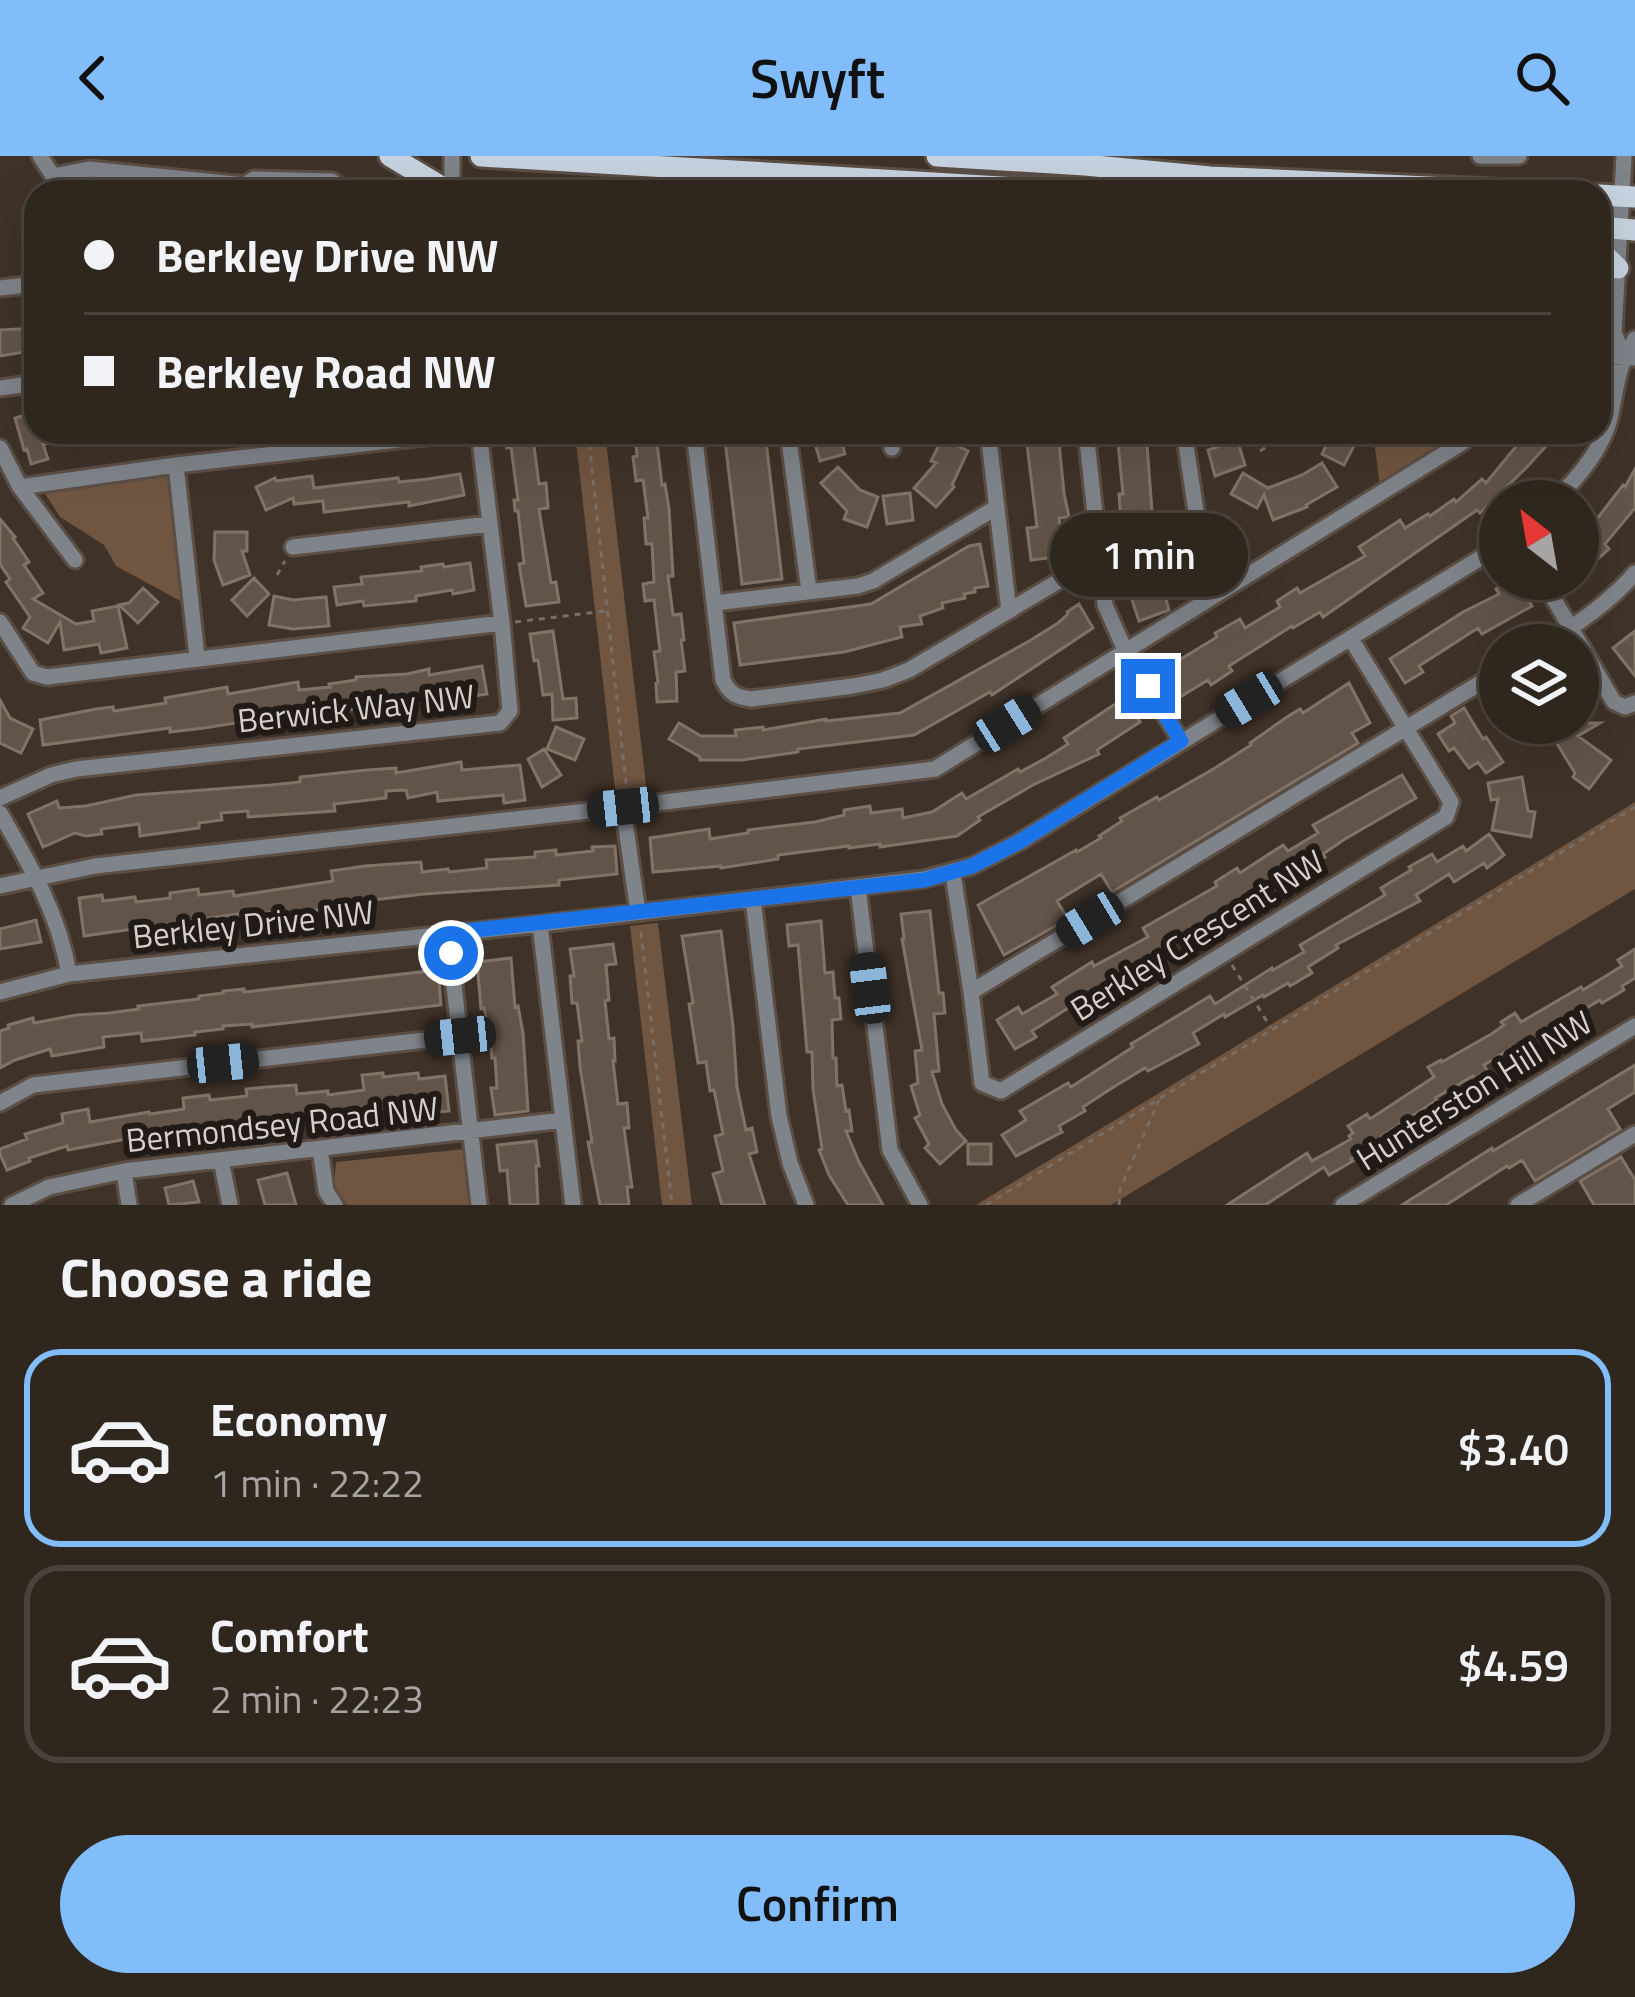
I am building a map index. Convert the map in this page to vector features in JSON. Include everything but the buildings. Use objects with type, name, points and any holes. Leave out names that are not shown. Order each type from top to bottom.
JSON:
[{"type":"main road","points":[[390,156],[431,180]]},
{"type":"main road","points":[[481,156],[857,180]]},
{"type":"main road","points":[[937,156],[1086,161],[1276,180]]},
{"type":"main road","points":[[1148,156],[1210,177]]},
{"type":"main road","points":[[1611,261],[1618,268]]},
{"type":"street","points":[[40,156],[53,176],[89,169],[180,180]]},
{"type":"street","points":[[1480,156],[1519,156]]},
{"type":"street","points":[[1624,156],[1618,196],[1614,332],[1629,357]]},
{"type":"street","points":[[252,180],[293,180]]},
{"type":"street","points":[[1611,416],[1635,339]]},
{"type":"street","points":[[20,487],[366,444]]},
{"type":"street","name":"Berwick Way NW","points":[[0,798],[51,775],[76,770],[500,723],[510,711],[476,444]]},
{"type":"street","points":[[695,444],[723,680],[737,697],[751,699],[883,680],[933,658],[1100,557]]},
{"type":"street","points":[[790,444],[808,591]]},
{"type":"street","points":[[989,444],[1010,611]]},
{"type":"street","points":[[1087,444],[1105,605],[1125,650],[1181,741]]},
{"type":"street","points":[[1186,444],[1209,597]]},
{"type":"street","points":[[0,886],[95,866],[935,769],[1460,444]]},
{"type":"street","points":[[1574,480],[1597,444]]},
{"type":"street","points":[[0,448],[20,487],[75,560]]},
{"type":"street","points":[[176,465],[197,657]]},
{"type":"street","points":[[715,603],[873,581],[997,507]]},
{"type":"street","points":[[293,547],[489,524]]},
{"type":"street","name":"Berkley Drive NW","points":[[0,992],[69,974],[953,874],[1019,842],[1479,559]]},
{"type":"street","points":[[1577,624],[1635,573]]},
{"type":"street","points":[[0,622],[33,673],[47,677],[502,623]]},
{"type":"street","name":"Berkley Crescent NW","points":[[953,874],[982,1083],[1001,1091],[1446,817],[1451,802],[1351,639]]},
{"type":"street","points":[[1599,677],[1614,702],[1625,707],[1635,703]]},
{"type":"street","points":[[971,992],[1479,684]]},
{"type":"street","points":[[626,807],[638,912]]},
{"type":"street","points":[[0,813],[38,877],[69,974]]},
{"type":"street","points":[[858,887],[890,1150],[920,1205]]},
{"type":"street","points":[[753,899],[778,1116],[806,1205]]},
{"type":"street","points":[[540,924],[573,1205]]},
{"type":"street","points":[[448,933],[478,1205]]},
{"type":"street","name":"Hunterston Hill NW","points":[[1343,1205],[1364,1200],[1635,1026]]},
{"type":"street","points":[[0,1103],[33,1085],[460,1036]]},
{"type":"street","name":"Bermondsey Road NW","points":[[5,1203],[49,1186],[124,1171],[563,1120]]},
{"type":"street","points":[[1518,1205],[1635,1134]]},
{"type":"street","points":[[320,1149],[326,1191],[335,1205]]},
{"type":"street","points":[[221,1160],[230,1205]]},
{"type":"street","points":[[124,1171],[129,1205]]},
{"type":"path","points":[[589,444],[626,807]]},
{"type":"path","points":[[277,575],[293,547]]},
{"type":"path","points":[[502,623],[608,611]]},
{"type":"path","points":[[986,1205],[1635,807]]},
{"type":"path","points":[[641,932],[672,1205]]},
{"type":"path","points":[[1229,962],[1272,1030]]},
{"type":"path","points":[[1119,1205],[1120,1189],[1160,1098]]},
{"type":"shaded area","points":[[576,444],[606,444],[647,794],[616,798]]},
{"type":"shaded area","points":[[1375,444],[1443,444],[1380,487]]},
{"type":"shaded area","points":[[167,475],[174,482],[186,604],[116,566],[104,545],[60,517],[44,492]]},
{"type":"shaded area","points":[[1635,802],[1635,889],[1111,1205],[976,1205]]},
{"type":"shaded area","points":[[658,923],[692,1205],[662,1205],[630,926]]},
{"type":"shaded area","points":[[465,1149],[471,1205],[347,1205],[334,1184],[336,1162]]},
{"type":"route","points":[[451,953],[448,933],[953,874],[1019,842],[1181,741],[1148,686]]}]
